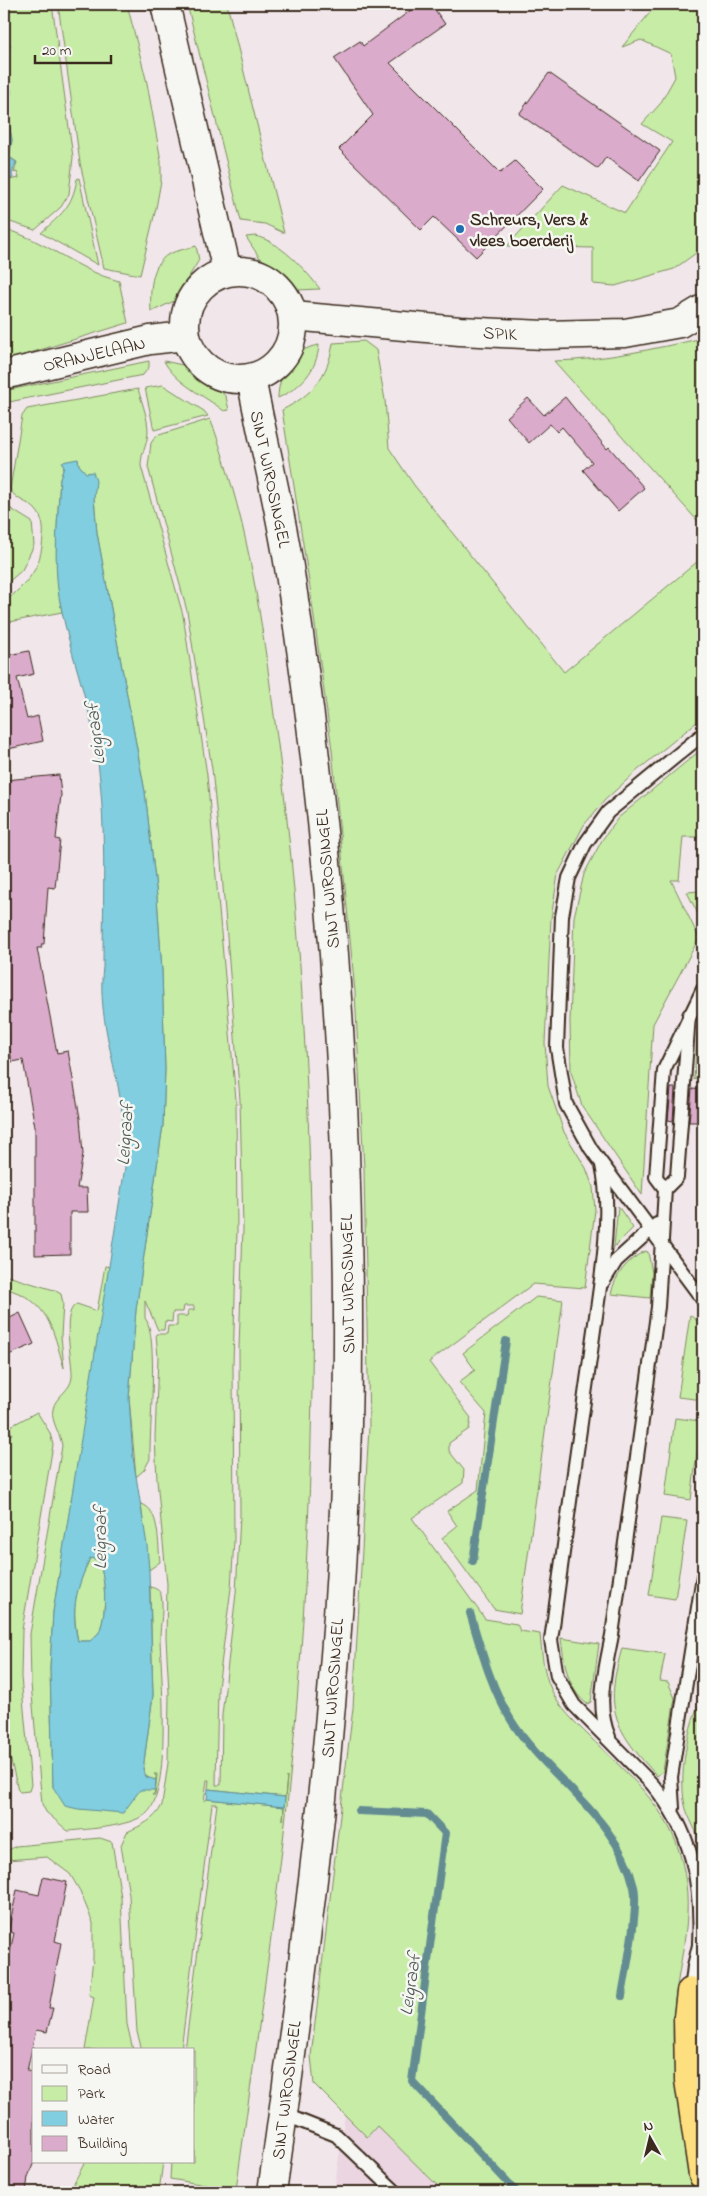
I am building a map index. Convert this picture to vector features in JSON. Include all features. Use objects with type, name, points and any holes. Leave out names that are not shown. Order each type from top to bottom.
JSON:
[{"type":"highway","points":[[691,1992],[688,2017],[688,2080],[703,2175]]},
{"type":"main road","points":[[165,4],[227,271]]},
{"type":"main road","points":[[227,271],[252,272],[274,284],[283,293],[292,316],[293,332],[288,348],[279,362],[266,372],[250,378],[229,378],[209,371],[193,356],[185,336],[184,319],[189,302],[198,288],[211,278],[227,271]]},
{"type":"main road","name":"SPIK","points":[[292,316],[544,336],[625,332],[680,323],[703,309]]},
{"type":"main road","name":"ORANJELAAN","points":[[4,375],[150,340],[185,336]]},
{"type":"main road","name":"SINT WIROSINGEL","points":[[250,378],[288,564],[321,814],[336,974],[346,1164],[348,1345],[344,1510],[336,1658],[324,1794],[272,2192]]},
{"type":"lane","points":[[703,734],[608,812],[585,844],[569,878],[562,916],[557,1048],[566,1104],[591,1149],[703,1300]]},
{"type":"lane","points":[[665,1190],[656,1177],[664,1070],[703,989]]},
{"type":"lane","points":[[611,1742],[606,1730],[603,1710],[603,1683],[612,1635],[658,1307],[665,1190],[677,1177],[689,1015]]},
{"type":"lane","points":[[602,1164],[607,1188],[607,1212],[600,1287],[551,1640],[557,1676],[574,1706],[652,1784],[674,1813]]},
{"type":"lane","points":[[600,1287],[616,1261],[662,1218]]},
{"type":"lane","points":[[699,1944],[700,1921],[696,1873],[689,1848],[674,1813],[671,1796],[671,1777],[703,1576]]},
{"type":"lane","points":[[691,1992],[694,1966],[703,1925]]},
{"type":"lane","points":[[283,2114],[336,2135],[396,2192]]},
{"type":"shaded area","points":[[345,2114],[367,2136],[377,2125],[444,2192],[334,2192]]},
{"type":"green space","points":[[4,4],[52,4],[73,157],[69,194],[61,207],[35,230],[4,220],[4,181],[19,178],[17,172],[14,173],[17,162],[9,157],[12,140],[8,119],[11,92],[7,60],[10,45],[4,33]]},
{"type":"green space","points":[[58,4],[127,4],[147,83],[161,161],[161,181],[140,275],[104,268],[80,163]]},
{"type":"green space","points":[[187,4],[227,4],[284,233],[265,224],[241,221]]},
{"type":"green space","points":[[657,4],[703,4],[703,248],[674,269],[615,286],[593,284],[593,248],[507,246],[563,185],[625,213],[672,142],[642,124],[660,104],[675,77],[671,54],[641,40],[622,47]]},
{"type":"green space","points":[[79,178],[98,265],[41,233],[65,210]]},
{"type":"green space","points":[[4,229],[33,240],[89,270],[119,281],[128,323],[4,361]]},
{"type":"green space","points":[[255,236],[273,244],[291,257],[320,289],[297,290],[279,271],[259,257],[246,237]]},
{"type":"green space","points":[[196,246],[199,260],[174,301],[151,312],[152,280],[158,265],[175,251]]},
{"type":"green space","points":[[703,338],[703,527],[554,361],[610,356]]},
{"type":"green space","points":[[364,341],[376,350],[385,400],[389,448],[414,485],[564,672],[703,557],[703,717],[638,770],[605,800],[584,825],[558,874],[551,919],[545,1043],[548,1086],[564,1132],[586,1168],[593,1187],[595,1210],[585,1288],[533,1284],[429,1362],[471,1418],[469,1429],[449,1443],[449,1451],[464,1470],[463,1483],[412,1518],[485,1619],[517,1624],[520,1631],[540,1634],[546,1676],[554,1696],[573,1720],[629,1775],[653,1803],[673,1834],[679,1851],[687,1894],[686,1932],[674,2012],[674,2057],[678,2102],[692,2192],[444,2192],[377,2126],[367,2137],[314,2084],[311,2056],[353,1708],[369,1427],[364,1169],[355,992],[332,750],[310,588],[282,410],[302,398],[317,384],[327,366],[333,343]]},
{"type":"green space","points":[[319,345],[315,363],[306,377],[294,389],[278,398],[281,380],[289,364],[302,351]]},
{"type":"green space","points":[[149,361],[149,367],[143,375],[4,403],[4,391]]},
{"type":"green space","points":[[164,361],[187,366],[202,380],[217,387],[226,397],[229,410],[224,411],[183,383]]},
{"type":"green space","points":[[163,385],[204,411],[208,416],[154,430],[145,388]]},
{"type":"green space","points":[[138,389],[148,427],[141,466],[183,615],[207,775],[236,1100],[237,1231],[233,1364],[234,1540],[231,1588],[218,1688],[216,1785],[221,1785],[222,1715],[236,1593],[240,1516],[239,1348],[243,1228],[240,1100],[212,769],[187,611],[148,467],[151,443],[156,436],[210,419],[246,540],[259,610],[279,752],[291,856],[306,1066],[312,1243],[311,1454],[305,1595],[294,1736],[268,1963],[236,2190],[170,2179],[171,2164],[195,2164],[195,2048],[185,2048],[217,1804],[212,1804],[181,2048],[141,2048],[137,2032],[129,1895],[121,1845],[127,1832],[148,1822],[156,1815],[162,1805],[168,1763],[167,1584],[155,1438],[158,1357],[156,1334],[167,1334],[168,1326],[177,1326],[177,1316],[187,1316],[188,1310],[194,1310],[194,1306],[184,1306],[183,1312],[173,1312],[172,1322],[165,1321],[164,1330],[158,1330],[145,1301],[145,1318],[152,1343],[150,1459],[144,1470],[136,1477],[129,1398],[136,1309],[163,1125],[165,1069],[162,971],[157,897],[145,792],[97,533],[94,483],[79,465],[78,460],[63,463],[64,467],[60,479],[57,579],[62,612],[4,623],[4,603],[32,574],[42,548],[43,529],[40,516],[33,507],[16,496],[10,489],[22,416],[27,409]],"holes":[[[287,1777],[283,1820],[284,1807],[207,1799],[204,1801],[207,1780],[209,1780],[208,1789],[285,1797]]]},
{"type":"green space","points":[[4,501],[11,509],[32,522],[34,545],[22,570],[4,586]]},
{"type":"green space","points":[[703,748],[703,837],[683,837],[679,880],[671,880],[699,938],[653,1024],[642,1195],[582,1106],[571,1072],[570,1021],[574,917],[584,874],[602,840],[618,818]]},
{"type":"green space","points":[[703,852],[703,924],[687,892],[700,891]]},
{"type":"green space","points":[[703,1014],[703,1070],[694,1080],[698,1024]]},
{"type":"green space","points":[[618,1206],[633,1228],[614,1247]]},
{"type":"green space","points":[[645,1251],[648,1252],[652,1273],[650,1298],[611,1294],[619,1274],[627,1264]]},
{"type":"green space","points":[[105,1266],[110,1267],[53,1612],[50,1668],[53,1787],[150,1789],[155,1790],[152,1795],[155,1795],[157,1774],[154,1774],[156,1775],[156,1780],[151,1779],[146,1776],[143,1769],[153,1695],[150,1587],[160,1592],[162,1600],[160,1638],[163,1703],[162,1758],[154,1802],[146,1814],[119,1825],[68,1831],[46,1812],[42,1804],[31,1684],[30,1634],[62,1446],[52,1414],[54,1404],[69,1386],[72,1377],[68,1337],[69,1316],[72,1308],[77,1304],[97,1311]]},
{"type":"green space","points":[[4,1275],[54,1290],[61,1294],[63,1303],[61,1336],[64,1368],[52,1328],[40,1308],[19,1293],[4,1288]]},
{"type":"green space","points":[[536,1297],[563,1300],[520,1614],[494,1609],[442,1538],[457,1526],[447,1511],[478,1490],[486,1413],[459,1382],[475,1370],[463,1353]]},
{"type":"green space","points":[[690,1315],[703,1326],[703,1400],[678,1397]]},
{"type":"green space","points":[[37,1412],[50,1433],[53,1445],[22,1630],[21,1677],[31,1785],[29,1791],[20,1792],[4,1743],[4,1438],[12,1434],[9,1427]]},
{"type":"green space","points":[[675,1418],[701,1421],[691,1500],[665,1496]]},
{"type":"green space","points":[[141,1504],[152,1513],[157,1528],[160,1562],[149,1570]]},
{"type":"green space","points":[[661,1518],[687,1521],[675,1599],[649,1595]]},
{"type":"green space","points":[[90,1558],[98,1560],[103,1575],[104,1614],[100,1630],[97,1634],[90,1641],[78,1641],[75,1617],[76,1598]]},
{"type":"green space","points":[[561,1638],[599,1644],[591,1702],[587,1704],[580,1698],[571,1683],[565,1665]]},
{"type":"green space","points":[[622,1648],[665,1654],[660,1681],[668,1682],[675,1698],[663,1771],[657,1776],[632,1746],[619,1724],[615,1712],[613,1699],[614,1685]]},
{"type":"green space","points":[[703,1696],[703,1852],[686,1809],[683,1768],[693,1720]]},
{"type":"green space","points":[[100,1838],[112,1842],[121,1897],[127,2024],[133,2048],[85,2048],[94,1997],[89,1995],[93,1958],[93,1923],[80,1891],[70,1874],[47,1857],[6,1860],[7,1851],[16,1846]]},
{"type":"green space","points":[[84,2164],[163,2164],[159,2192],[69,2192]]},
{"type":"water","points":[[4,33],[10,45],[7,60],[11,92],[8,119],[12,140],[9,157],[16,162],[12,174],[13,178],[4,180]]},
{"type":"water","points":[[78,459],[79,465],[86,473],[93,472],[96,481],[94,498],[97,533],[145,792],[157,897],[162,971],[165,1069],[163,1125],[136,1310],[129,1398],[133,1457],[147,1545],[149,1570],[153,1695],[143,1769],[146,1777],[156,1780],[155,1790],[140,1790],[123,1813],[65,1806],[53,1787],[50,1668],[53,1612],[125,1167],[121,1106],[103,1012],[104,858],[102,802],[96,748],[88,710],[67,635],[57,582],[56,538],[60,479],[64,467],[62,462]],"holes":[[[90,1558],[98,1560],[103,1575],[104,1614],[98,1633],[90,1641],[78,1641],[75,1618],[78,1589]]]},
{"type":"water","points":[[208,1789],[285,1797],[284,1807],[207,1799]]},
{"type":"building","points":[[419,4],[431,4],[445,24],[390,63],[500,173],[515,161],[543,189],[476,257],[434,217],[421,230],[339,149],[373,115],[334,58],[360,41],[363,46]]},
{"type":"building","points":[[549,73],[660,151],[639,181],[606,157],[598,169],[519,114]]},
{"type":"building","points":[[565,397],[607,449],[609,447],[644,488],[618,511],[583,470],[592,462],[562,427],[557,432],[550,424],[529,443],[507,417],[528,398],[544,415]]},
{"type":"building","points":[[29,651],[34,674],[17,678],[27,719],[38,716],[43,741],[4,750],[4,656]]},
{"type":"building","points":[[59,775],[61,795],[56,839],[60,840],[55,888],[48,887],[44,944],[41,944],[42,948],[37,948],[57,1053],[68,1051],[80,1118],[83,1154],[77,1188],[87,1188],[88,1212],[70,1212],[70,1254],[35,1255],[35,1127],[23,1060],[12,1062],[4,1020],[4,842],[9,800],[5,780]]},
{"type":"building","points":[[671,1088],[675,1088],[673,1121],[668,1120]]},
{"type":"building","points":[[692,1089],[703,1090],[703,1122],[689,1122]]},
{"type":"building","points":[[20,1313],[34,1344],[4,1357],[4,1321]]},
{"type":"building","points":[[43,1877],[67,1882],[55,1941],[61,1943],[49,2008],[53,2008],[47,2032],[36,2030],[27,2071],[32,2072],[33,2164],[28,2177],[26,2192],[4,2192],[4,1981],[14,1933],[8,1932],[17,1890],[39,1895]]},
{"type":"waterway","points":[[473,1561],[506,1341]]},
{"type":"waterway","points":[[470,1613],[492,1682],[511,1720],[543,1761],[598,1818],[626,1862],[634,1887],[635,1909],[622,1996]]},
{"type":"waterway","name":"Leigraaf","points":[[359,1811],[427,1814],[445,1833],[412,2081],[517,2192]]},
{"type":"place","name":"Schreurs, Vers & vlees boerderij","points":[[460,229]]}]
